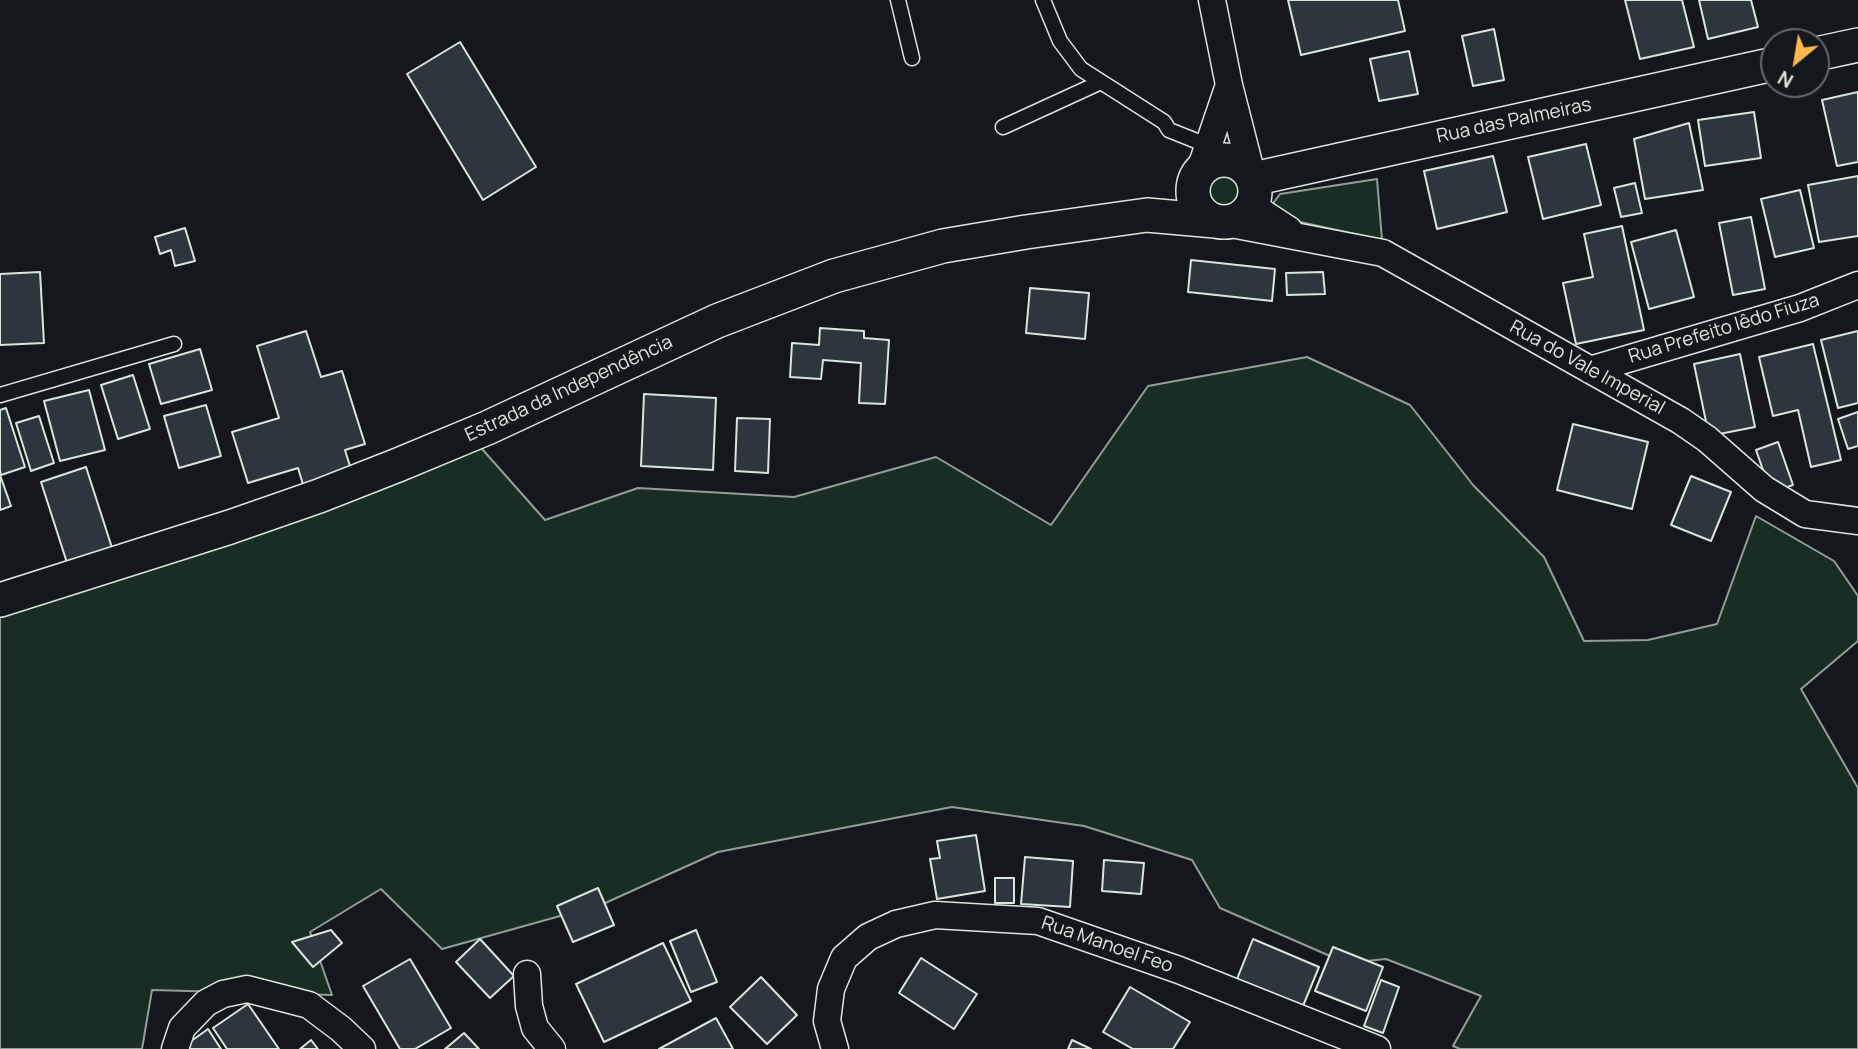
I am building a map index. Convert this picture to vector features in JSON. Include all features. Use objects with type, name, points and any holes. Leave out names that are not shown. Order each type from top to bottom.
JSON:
[{"type":"street","points":[[1212,0],[1254,192],[1244,216],[1235,221],[1220,222],[1206,217],[1199,210],[1192,190],[1229,85]]},
{"type":"street","points":[[1830,51],[1858,45]]},
{"type":"street","name":"Rua das Palmeiras","points":[[1254,192],[1760,67]]},
{"type":"street","points":[[1204,158],[1234,136],[1243,140]]},
{"type":"street","points":[[1204,158],[1208,164],[1229,160],[1248,170],[1263,213],[1302,238]]},
{"type":"street","name":"Estrada da Independência","points":[[1147,215],[1204,158]]},
{"type":"street","name":"Estrada da Independência","points":[[0,600],[230,527],[387,470],[487,428],[717,321],[834,276],[943,246],[1147,215],[1220,222]]},
{"type":"street","name":"Rua do Vale Imperial","points":[[1220,222],[1383,253],[1681,421],[1707,439],[1764,489],[1805,514],[1858,522]]},
{"type":"street","name":"Rua Prefeito Iêdo Fiuza","points":[[1590,370],[1800,308],[1858,285]]},
{"type":"street","name":"Rua Manoel Feo","points":[[835,1049],[827,1021],[831,989],[844,958],[868,937],[887,928],[935,915],[1038,921],[1180,970],[1377,1049]]},
{"type":"street","points":[[527,974],[528,1006],[535,1028],[552,1049]]},
{"type":"street","points":[[175,1049],[182,1028],[206,1003],[223,994],[247,989],[309,1005],[362,1049]]},
{"type":"lane","points":[[898,0],[912,58]]},
{"type":"lane","points":[[1043,0],[1060,41],[1081,69],[1164,122],[1173,122],[1204,158]]},
{"type":"lane","points":[[1003,127],[1101,82]]},
{"type":"lane","points":[[0,395],[174,344]]},
{"type":"green space","points":[[1224,172],[1237,178],[1243,191],[1237,204],[1224,210],[1211,204],[1205,191],[1211,178]]},
{"type":"green space","points":[[1377,179],[1382,240],[1282,218],[1274,211],[1274,202],[1280,194]]},
{"type":"green space","points":[[1307,357],[1410,405],[1473,485],[1544,557],[1584,641],[1648,640],[1717,624],[1756,516],[1834,561],[1858,596],[1858,641],[1801,689],[1858,788],[1858,1049],[1460,1049],[1453,1046],[1481,996],[1386,959],[1346,963],[1220,908],[1192,860],[1084,826],[952,807],[718,852],[603,904],[442,949],[381,889],[310,932],[332,995],[152,990],[142,1049],[0,1049],[0,605],[475,441],[545,520],[638,488],[794,497],[936,457],[1051,525],[1148,386]]},
{"type":"building","points":[[1288,0],[1398,0],[1405,31],[1301,55]]},
{"type":"building","points":[[1625,0],[1682,0],[1694,47],[1640,59]]},
{"type":"building","points":[[1699,0],[1751,0],[1758,27],[1708,39]]},
{"type":"building","points":[[1494,29],[1504,80],[1473,86],[1462,36]]},
{"type":"building","points":[[460,42],[536,167],[483,200],[407,74]]},
{"type":"building","points":[[1409,51],[1418,94],[1379,101],[1370,59]]},
{"type":"building","points":[[1858,92],[1858,162],[1837,166],[1822,100]]},
{"type":"building","points":[[1754,112],[1761,158],[1705,166],[1698,120]]},
{"type":"building","points":[[1689,123],[1703,190],[1645,199],[1634,139]]},
{"type":"building","points":[[1586,144],[1601,205],[1543,219],[1528,157]]},
{"type":"building","points":[[1493,156],[1507,212],[1437,229],[1424,171]]},
{"type":"building","points":[[1858,176],[1858,236],[1819,242],[1808,185]]},
{"type":"building","points":[[1635,183],[1642,213],[1621,217],[1614,188]]},
{"type":"building","points":[[1800,190],[1814,248],[1775,257],[1761,199]]},
{"type":"building","points":[[1751,217],[1765,289],[1733,295],[1719,223]]},
{"type":"building","points":[[1622,226],[1644,330],[1576,344],[1563,283],[1593,277],[1584,234]]},
{"type":"building","points":[[185,228],[195,261],[175,266],[171,250],[160,254],[155,237]]},
{"type":"building","points":[[1676,230],[1694,297],[1649,309],[1631,242]]},
{"type":"building","points":[[1191,260],[1275,269],[1272,301],[1188,292]]},
{"type":"building","points":[[40,272],[44,343],[0,345],[0,274]]},
{"type":"building","points":[[1323,272],[1325,294],[1287,295],[1286,273]]},
{"type":"building","points":[[1030,288],[1089,293],[1085,339],[1026,333]]},
{"type":"building","points":[[820,328],[864,331],[864,338],[889,340],[885,404],[859,403],[861,363],[823,360],[821,379],[790,377],[792,343],[819,345]]},
{"type":"building","points":[[306,331],[321,377],[342,371],[365,444],[345,450],[353,476],[305,491],[298,468],[248,483],[232,432],[279,418],[257,346]]},
{"type":"building","points":[[1858,331],[1858,403],[1838,408],[1821,340]]},
{"type":"building","points":[[1813,344],[1841,460],[1811,467],[1798,410],[1773,416],[1759,357]]},
{"type":"building","points":[[200,349],[212,390],[161,404],[149,364]]},
{"type":"building","points":[[1740,354],[1755,427],[1709,436],[1694,364]]},
{"type":"building","points":[[133,375],[150,429],[118,439],[101,385]]},
{"type":"building","points":[[89,390],[105,450],[60,461],[44,401]]},
{"type":"building","points":[[644,394],[716,398],[713,470],[641,466]]},
{"type":"building","points":[[206,405],[221,456],[179,468],[164,416]]},
{"type":"building","points":[[6,408],[25,467],[1,475],[0,410]]},
{"type":"building","points":[[1858,412],[1858,446],[1848,449],[1838,419]]},
{"type":"building","points":[[39,416],[54,463],[31,471],[16,423]]},
{"type":"building","points":[[737,418],[770,419],[768,473],[735,471]]},
{"type":"building","points":[[1573,424],[1648,442],[1632,509],[1557,490]]},
{"type":"building","points":[[1778,442],[1793,485],[1771,493],[1756,450]]},
{"type":"building","points":[[86,467],[114,554],[69,569],[41,482]]},
{"type":"building","points":[[0,475],[11,506],[0,510]]},
{"type":"building","points":[[1691,476],[1731,492],[1711,541],[1671,525]]},
{"type":"building","points":[[976,835],[985,891],[937,899],[930,859],[940,858],[937,841]]},
{"type":"building","points":[[1025,857],[1073,861],[1070,907],[1021,904]]},
{"type":"building","points":[[1104,860],[1144,863],[1141,894],[1102,891]]},
{"type":"building","points":[[995,878],[1014,878],[1014,903],[995,903]]},
{"type":"building","points":[[598,888],[614,925],[573,942],[557,906]]},
{"type":"building","points":[[331,930],[342,943],[313,967],[292,942]]},
{"type":"building","points":[[696,930],[717,982],[691,992],[670,941]]},
{"type":"building","points":[[480,939],[514,976],[490,998],[456,962]]},
{"type":"building","points":[[1253,939],[1319,967],[1303,1006],[1237,979]]},
{"type":"building","points":[[663,943],[691,1001],[604,1042],[576,984]]},
{"type":"building","points":[[1333,947],[1383,967],[1366,1011],[1315,991]]},
{"type":"building","points":[[921,958],[977,994],[954,1029],[899,993]]},
{"type":"building","points":[[410,959],[451,1028],[415,1049],[400,1049],[363,986]]},
{"type":"building","points":[[761,977],[797,1015],[767,1044],[730,1007]]},
{"type":"building","points":[[1381,980],[1399,987],[1383,1033],[1364,1026]]},
{"type":"building","points":[[1130,987],[1190,1022],[1173,1049],[1133,1049],[1103,1032]]},
{"type":"building","points":[[248,1004],[279,1049],[227,1049],[213,1028]]},
{"type":"building","points":[[716,1018],[733,1049],[659,1049]]},
{"type":"building","points":[[208,1029],[221,1049],[180,1049]]},
{"type":"building","points":[[464,1033],[479,1049],[445,1049]]},
{"type":"building","points":[[311,1040],[318,1049],[300,1049]]},
{"type":"building","points":[[1072,1040],[1091,1049],[1068,1049]]}]
